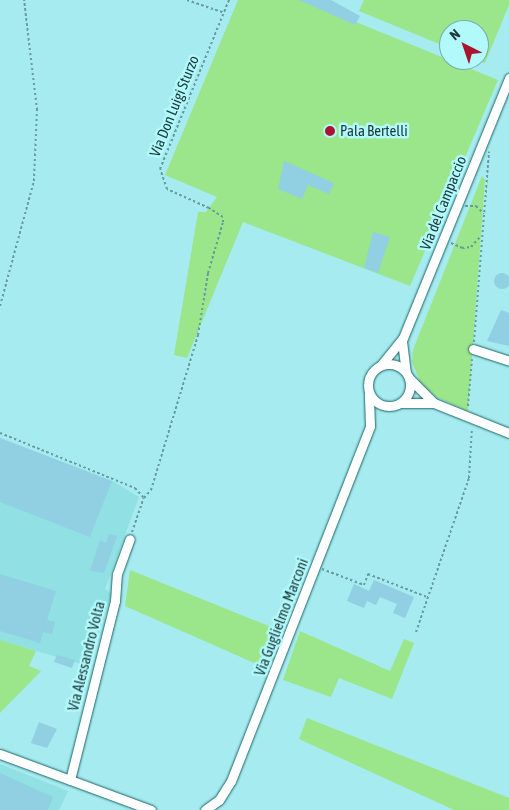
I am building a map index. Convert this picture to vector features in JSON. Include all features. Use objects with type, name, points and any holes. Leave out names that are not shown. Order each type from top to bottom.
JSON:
[{"type":"street","name":"Via del Campaccio","points":[[381,365],[403,338],[509,78]]},
{"type":"street","name":"Via del Campaccio","points":[[403,338],[408,375]]},
{"type":"street","points":[[473,349],[509,361]]},
{"type":"street","points":[[434,403],[408,375],[394,364],[381,365],[370,374],[370,394],[379,404],[434,403],[509,434]]},
{"type":"street","points":[[397,405],[409,392],[408,375]]},
{"type":"street","name":"Via Guglielmo Marconi","points":[[205,810],[219,800],[231,781],[370,426],[370,394]]},
{"type":"street","name":"Via Guglielmo Marconi","points":[[370,426],[397,405]]},
{"type":"street","name":"Via Alessandro Volta","points":[[70,780],[115,601],[118,574],[130,539]]},
{"type":"street","points":[[0,754],[151,810]]},
{"type":"path","points":[[0,306],[34,181],[37,110],[24,0]]},
{"type":"path","points":[[187,0],[224,13]]},
{"type":"path","name":"Via Don Luigi Sturzo","points":[[144,498],[151,490],[198,335],[208,273],[223,217],[167,189],[160,169],[230,0]]},
{"type":"path","points":[[416,632],[468,478],[473,349],[489,148]]},
{"type":"path","points":[[455,209],[471,205],[484,214]]},
{"type":"path","points":[[446,233],[449,240],[462,248],[478,243],[482,233]]},
{"type":"path","points":[[0,433],[135,488],[144,498],[130,539]]},
{"type":"path","points":[[316,566],[364,585],[368,574],[427,597]]},
{"type":"shaded area","points":[[0,438],[112,481],[139,497],[105,589],[112,594],[87,666],[0,640]]},
{"type":"shaded area","points":[[0,764],[68,791],[59,810],[0,810]]},
{"type":"green space","name":"Pala Bertelli","points":[[238,0],[302,0],[439,56],[439,70],[474,70],[498,80],[410,286],[243,222],[187,358],[174,355],[198,212],[206,212],[217,197],[165,175]]},
{"type":"green space","points":[[364,0],[509,0],[509,5],[489,53],[489,20],[439,20],[439,44],[359,11]]},
{"type":"green space","points":[[482,176],[485,180],[468,411],[436,397],[420,382],[412,362],[413,350]]},
{"type":"green space","points":[[130,570],[281,631],[268,669],[125,606]]},
{"type":"green space","points":[[300,631],[390,671],[404,639],[414,643],[392,699],[339,678],[331,697],[283,680]]},
{"type":"green space","points":[[0,640],[36,651],[29,666],[41,671],[0,713]]},
{"type":"green space","points":[[307,718],[509,798],[509,810],[454,810],[299,739]]},
{"type":"building","points":[[299,0],[331,0],[360,16],[355,25]]},
{"type":"building","points":[[284,161],[334,183],[329,194],[308,185],[302,199],[278,189]]},
{"type":"building","points":[[373,232],[390,237],[378,273],[364,268]]},
{"type":"building","points":[[502,273],[508,275],[510,281],[508,287],[502,289],[496,287],[494,281],[496,275]]},
{"type":"building","points":[[501,310],[509,313],[509,346],[487,341]]},
{"type":"building","points":[[0,438],[112,481],[90,537],[0,502]]},
{"type":"building","points":[[109,534],[117,536],[104,573],[90,571],[100,540],[106,543]]},
{"type":"building","points":[[0,574],[56,591],[47,620],[55,622],[52,634],[43,632],[40,643],[0,631]]},
{"type":"building","points":[[374,580],[414,597],[405,618],[393,613],[397,604],[380,597],[376,605],[367,601],[364,608],[347,601],[354,584],[369,591]]},
{"type":"building","points":[[57,655],[75,660],[72,668],[54,662]]},
{"type":"building","points":[[39,722],[57,729],[47,748],[31,743]]},
{"type":"building","points":[[0,773],[53,797],[48,810],[0,810]]},
{"type":"place","name":"Pala Bertelli","points":[[330,131]]}]
